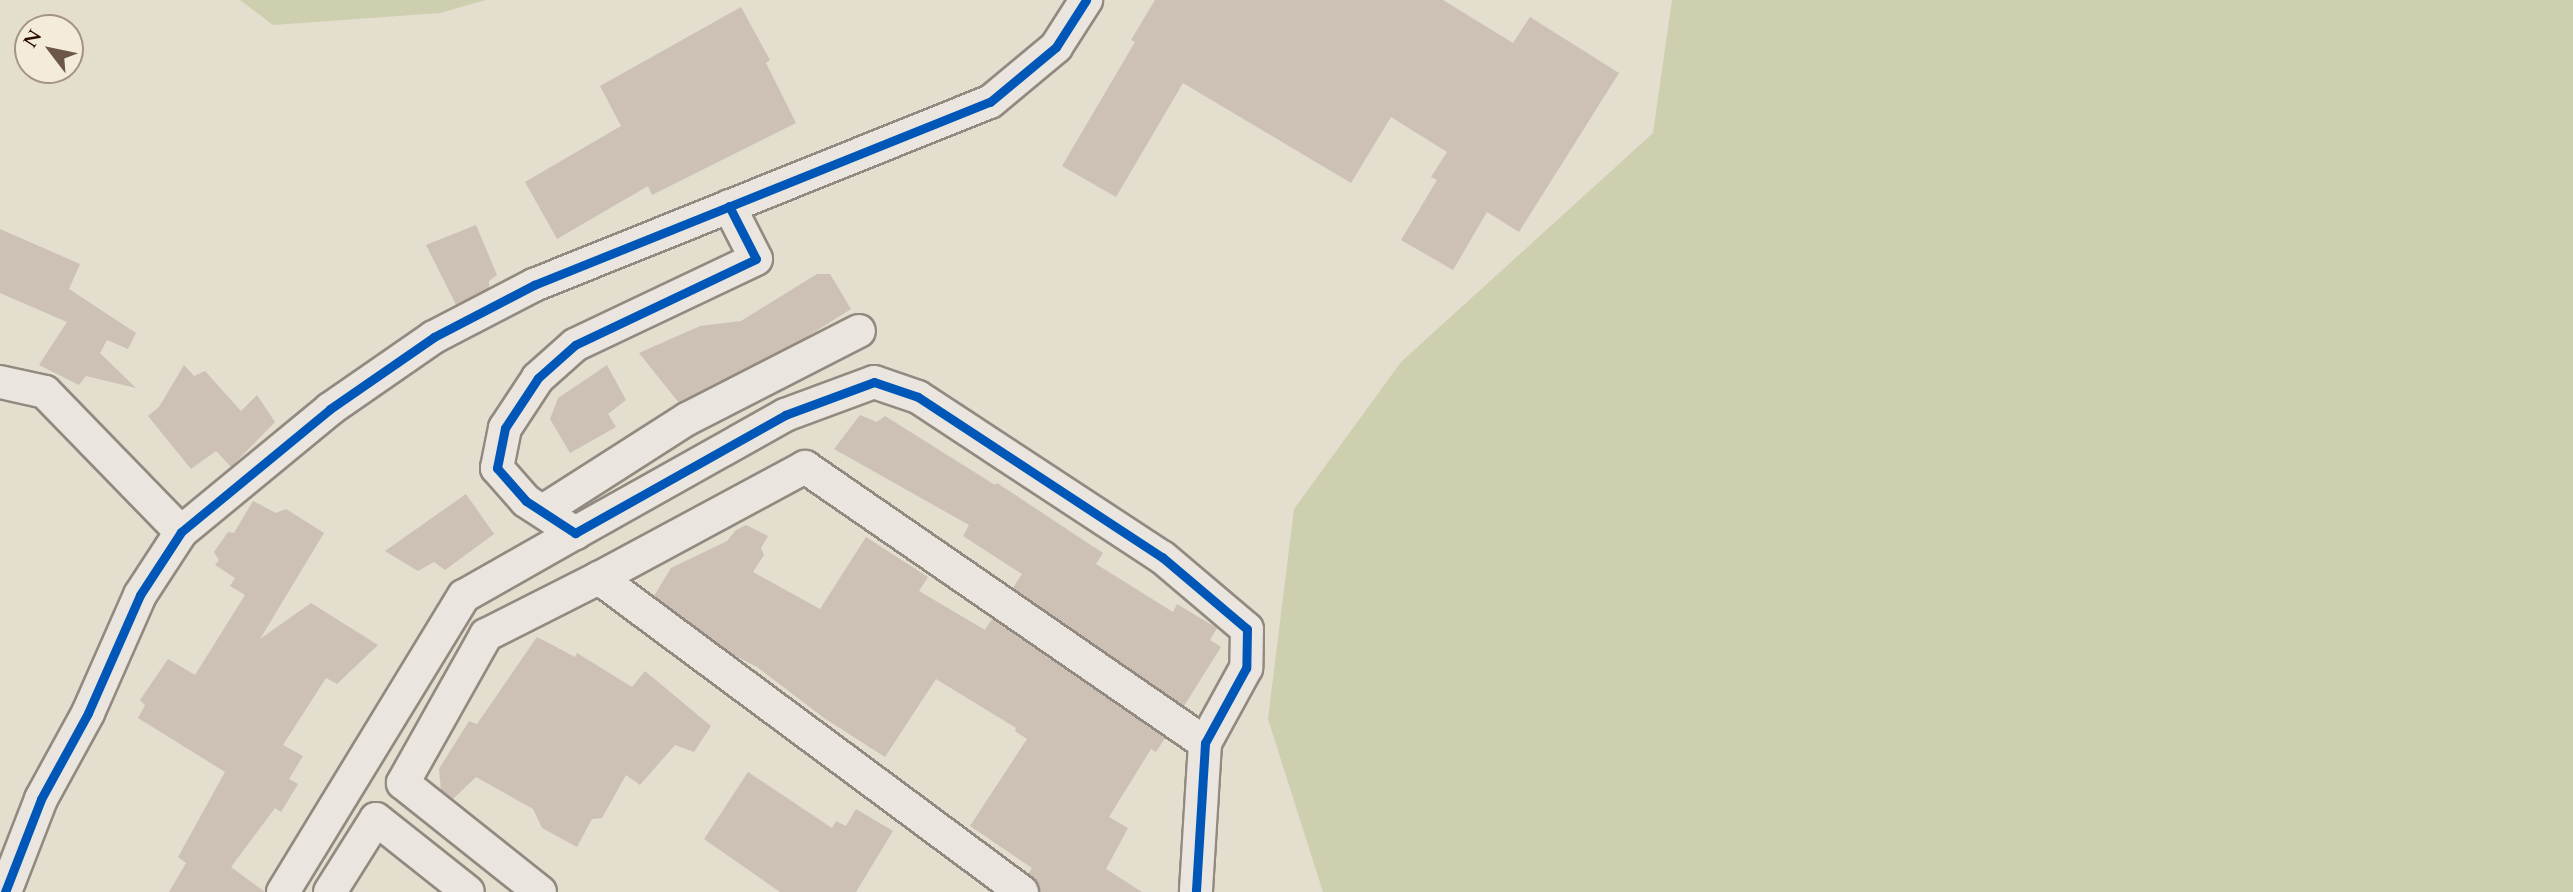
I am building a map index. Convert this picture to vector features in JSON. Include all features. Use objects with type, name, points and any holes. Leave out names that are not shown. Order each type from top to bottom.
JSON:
[{"type":"street","points":[[5,892],[41,799],[88,713],[141,595],[181,532],[330,409],[434,337],[534,285],[990,102],[1056,47],[1086,0]]},
{"type":"street","points":[[575,533],[526,501],[496,468],[505,428],[538,379],[575,345],[756,259],[729,206]]},
{"type":"street","points":[[543,512],[687,419],[859,331]]},
{"type":"street","points":[[0,382],[46,392],[181,532]]},
{"type":"street","points":[[283,892],[464,596],[785,415],[874,382],[918,397],[1162,557],[1247,629],[1246,668],[1205,743],[1196,892]]},
{"type":"street","points":[[540,892],[403,783],[486,635],[599,578],[805,467],[1205,743]]},
{"type":"street","points":[[599,578],[1022,892]]},
{"type":"street","points":[[330,892],[376,819],[468,892]]},
{"type":"green space","points":[[240,0],[486,0],[440,13],[273,25]]},
{"type":"green space","points":[[1672,0],[2573,0],[2573,892],[1323,892],[1268,719],[1294,509],[1401,362],[1653,133]]},
{"type":"building","points":[[1155,0],[1443,0],[1513,43],[1530,17],[1619,73],[1519,232],[1487,212],[1453,270],[1401,240],[1437,180],[1431,177],[1447,152],[1391,117],[1351,183],[1183,83],[1116,197],[1062,166],[1135,42],[1131,40]]},
{"type":"building","points":[[741,7],[770,60],[766,63],[796,123],[652,195],[648,186],[557,239],[525,182],[621,126],[600,86]]},
{"type":"building","points":[[476,225],[497,275],[489,281],[489,288],[456,305],[426,245]]},
{"type":"building","points":[[0,229],[80,264],[69,289],[136,333],[128,349],[107,340],[100,353],[136,388],[86,376],[79,385],[39,365],[67,322],[0,293]]},
{"type":"building","points":[[817,274],[830,274],[851,309],[802,340],[679,403],[639,353],[700,326],[741,321]]},
{"type":"building","points":[[184,365],[194,376],[205,371],[241,411],[257,395],[275,422],[231,467],[216,451],[191,469],[148,416],[159,407]]},
{"type":"building","points":[[607,365],[626,400],[608,414],[616,427],[570,453],[550,419],[558,398]]},
{"type":"building","points":[[860,415],[877,422],[885,416],[995,485],[997,483],[1103,553],[1096,564],[1173,612],[1177,604],[1217,628],[1210,640],[1221,647],[1184,706],[1013,588],[1022,574],[963,536],[969,525],[834,449]]},
{"type":"building","points":[[466,494],[494,534],[445,570],[434,562],[418,571],[385,551]]},
{"type":"building","points":[[253,501],[276,513],[286,509],[324,533],[260,639],[311,603],[378,645],[337,684],[326,678],[283,745],[303,756],[289,779],[298,784],[281,812],[275,808],[231,867],[265,892],[169,892],[186,863],[178,857],[225,772],[138,718],[145,705],[140,700],[168,659],[195,675],[245,595],[230,586],[235,578],[215,565],[219,560],[214,552],[228,532],[234,533]]},
{"type":"building","points":[[746,525],[768,536],[761,548],[764,555],[753,572],[820,609],[866,537],[928,577],[919,591],[985,630],[992,619],[1165,738],[1156,752],[1151,749],[1109,817],[1128,828],[1106,869],[1142,892],[1040,892],[1039,884],[1028,874],[1032,868],[970,826],[1027,739],[1015,731],[1016,728],[936,679],[885,757],[824,718],[757,667],[730,653],[654,596],[671,568],[727,541],[736,530]]},
{"type":"building","points":[[537,637],[575,657],[577,653],[632,687],[645,671],[711,726],[694,752],[675,745],[640,785],[626,775],[602,818],[592,819],[577,847],[542,828],[533,809],[476,777],[453,799],[441,790],[439,769],[469,721],[477,724]]},
{"type":"building","points":[[748,772],[832,828],[836,821],[846,826],[856,809],[893,831],[856,892],[780,892],[704,839]]},
{"type":"cycle path","points":[[5,892],[41,799],[88,713],[140,595],[181,532],[330,409],[434,337],[534,285],[990,102],[1056,47],[1086,0]]},
{"type":"cycle path","points":[[729,206],[756,259],[575,345],[538,378],[505,428],[497,468],[526,501],[575,533],[785,415],[874,382],[918,397],[1162,557],[1247,629],[1246,668],[1205,743],[1196,892]]}]
